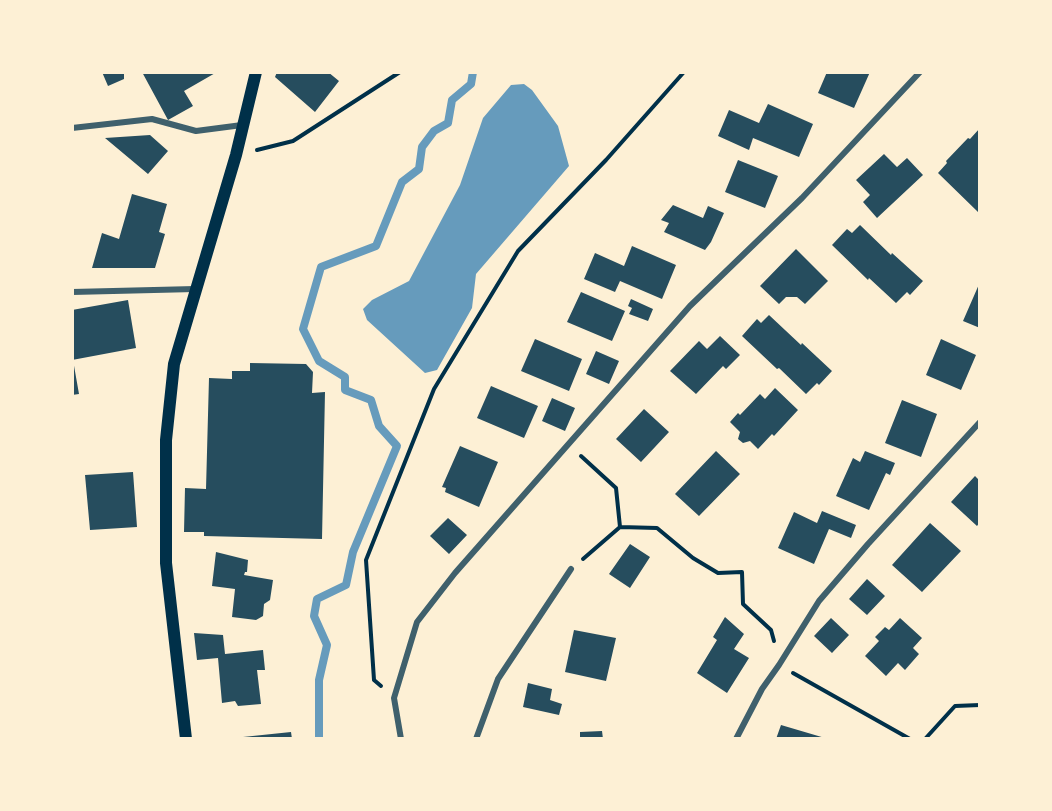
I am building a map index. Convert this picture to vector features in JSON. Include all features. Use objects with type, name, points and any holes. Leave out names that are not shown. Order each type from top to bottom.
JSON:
[{"type":"main road","points":[[186,739],[166,563],[166,440],[174,364],[236,155],[256,72]]},
{"type":"street","points":[[401,739],[394,698],[417,622],[455,573],[690,306],[802,198],[920,72]]},
{"type":"street","points":[[72,128],[153,119],[196,131],[243,125]]},
{"type":"street","points":[[72,292],[195,289]]},
{"type":"street","points":[[736,739],[762,689],[819,601],[980,422]]},
{"type":"street","points":[[476,739],[498,679],[571,570]]},
{"type":"path","points":[[236,155],[293,141],[400,72]]},
{"type":"path","points":[[394,698],[374,680],[366,560],[434,388],[518,251],[606,160],[682,73]]},
{"type":"path","points":[[584,459],[616,488],[620,526]]},
{"type":"path","points":[[571,570],[620,526],[657,528],[693,558],[718,573],[742,572],[743,604],[771,630]]},
{"type":"path","points":[[804,679],[910,739]]},
{"type":"path","points":[[925,739],[955,706],[980,705]]},
{"type":"water","points":[[524,84],[532,90],[558,126],[569,166],[476,274],[472,308],[437,370],[425,373],[367,320],[363,309],[372,300],[409,281],[460,185],[483,118],[511,85]]},
{"type":"building","points":[[102,72],[124,72],[124,79],[108,86]]},
{"type":"building","points":[[142,72],[217,72],[184,91],[193,106],[168,120]]},
{"type":"building","points":[[277,72],[328,72],[339,81],[315,112],[275,77]]},
{"type":"building","points":[[827,72],[870,72],[854,108],[818,93]]},
{"type":"building","points":[[768,104],[813,124],[799,157],[753,138],[749,150],[718,136],[729,110],[759,123]]},
{"type":"building","points":[[980,128],[980,210],[978,212],[938,173],[947,163],[946,161]]},
{"type":"building","points":[[150,135],[168,151],[148,174],[105,138]]},
{"type":"building","points":[[884,154],[897,167],[907,158],[923,175],[877,218],[863,202],[870,195],[856,180]]},
{"type":"building","points":[[738,160],[778,176],[765,208],[725,192]]},
{"type":"building","points":[[132,194],[167,204],[159,232],[165,234],[155,268],[92,268],[102,233],[119,239]]},
{"type":"building","points":[[673,205],[703,218],[708,206],[724,213],[705,250],[664,232],[669,223],[661,220]]},
{"type":"building","points":[[860,225],[891,255],[892,253],[923,281],[910,295],[907,292],[896,303],[832,245],[847,229],[852,233]]},
{"type":"building","points":[[632,246],[676,265],[662,299],[620,281],[615,292],[584,279],[595,253],[624,266]]},
{"type":"building","points":[[796,249],[828,281],[805,304],[797,297],[786,297],[779,304],[760,286]]},
{"type":"building","points":[[980,282],[980,328],[963,321]]},
{"type":"building","points":[[581,292],[625,311],[612,341],[567,322]]},
{"type":"building","points":[[631,299],[653,309],[648,321],[629,314],[632,308],[628,306]]},
{"type":"building","points":[[128,300],[136,348],[72,360],[72,310]]},
{"type":"building","points":[[769,315],[832,371],[819,385],[817,383],[806,394],[742,336],[757,319],[761,323]]},
{"type":"building","points":[[720,336],[740,355],[726,369],[723,366],[696,394],[670,371],[699,341],[707,349]]},
{"type":"building","points":[[535,339],[582,359],[569,391],[521,371]]},
{"type":"building","points":[[941,339],[976,355],[961,390],[926,375]]},
{"type":"building","points":[[596,351],[619,361],[609,384],[586,374]]},
{"type":"building","points":[[72,361],[79,394],[72,395]]},
{"type":"building","points":[[250,363],[306,364],[313,372],[312,393],[325,392],[322,539],[204,536],[204,532],[184,532],[185,488],[206,489],[209,378],[232,379],[232,371],[250,371]]},
{"type":"building","points":[[491,386],[538,406],[524,438],[477,418]]},
{"type":"building","points":[[775,388],[798,410],[774,436],[772,434],[758,449],[750,441],[743,443],[738,439],[740,432],[730,422],[760,394],[765,399]]},
{"type":"building","points":[[552,398],[575,408],[565,431],[542,421]]},
{"type":"building","points":[[902,400],[937,414],[921,457],[885,443]]},
{"type":"building","points":[[644,409],[669,432],[641,462],[616,439]]},
{"type":"building","points":[[460,446],[498,462],[479,507],[445,492],[446,488],[442,487]]},
{"type":"building","points":[[716,451],[740,474],[699,516],[675,494]]},
{"type":"building","points":[[865,451],[895,463],[890,475],[886,473],[869,510],[836,496],[853,458],[860,462]]},
{"type":"building","points":[[133,472],[137,527],[90,530],[85,475]]},
{"type":"building","points":[[975,476],[980,481],[980,522],[977,526],[951,502]]},
{"type":"building","points":[[822,511],[856,525],[851,538],[829,529],[814,564],[778,548],[794,512],[817,523]]},
{"type":"building","points":[[448,518],[467,535],[449,554],[430,536]]},
{"type":"building","points":[[930,523],[961,551],[922,592],[892,565]]},
{"type":"building","points":[[630,544],[650,557],[630,588],[609,574]]},
{"type":"building","points":[[216,552],[248,560],[247,572],[244,575],[273,580],[270,600],[264,604],[263,616],[256,620],[232,617],[235,589],[212,586]]},
{"type":"building","points":[[867,579],[885,596],[867,615],[849,599]]},
{"type":"building","points":[[725,617],[744,634],[734,649],[749,658],[727,693],[697,673],[717,640],[713,637]]},
{"type":"building","points":[[831,618],[849,635],[832,653],[814,636]]},
{"type":"building","points":[[900,618],[922,638],[913,648],[919,654],[905,670],[898,663],[886,676],[865,656],[879,641],[875,637],[885,627],[889,630]]},
{"type":"building","points":[[574,630],[616,638],[606,681],[565,672]]},
{"type":"building","points":[[194,633],[223,635],[225,654],[263,650],[265,670],[257,670],[261,704],[238,706],[235,701],[222,703],[218,658],[197,660]]},
{"type":"building","points":[[528,683],[552,689],[550,700],[562,704],[559,715],[523,707]]},
{"type":"building","points":[[781,725],[825,738],[825,739],[776,739]]},
{"type":"building","points":[[602,731],[603,739],[580,739],[580,732]]},
{"type":"building","points":[[291,732],[292,739],[243,739],[243,737]]},
{"type":"waterway","points":[[319,739],[319,680],[327,645],[314,616],[317,599],[346,585],[353,552],[397,446],[379,426],[371,400],[345,390],[345,377],[319,361],[303,329],[321,267],[376,246],[402,182],[419,169],[422,147],[434,131],[448,123],[452,100],[471,84],[473,72]]}]
